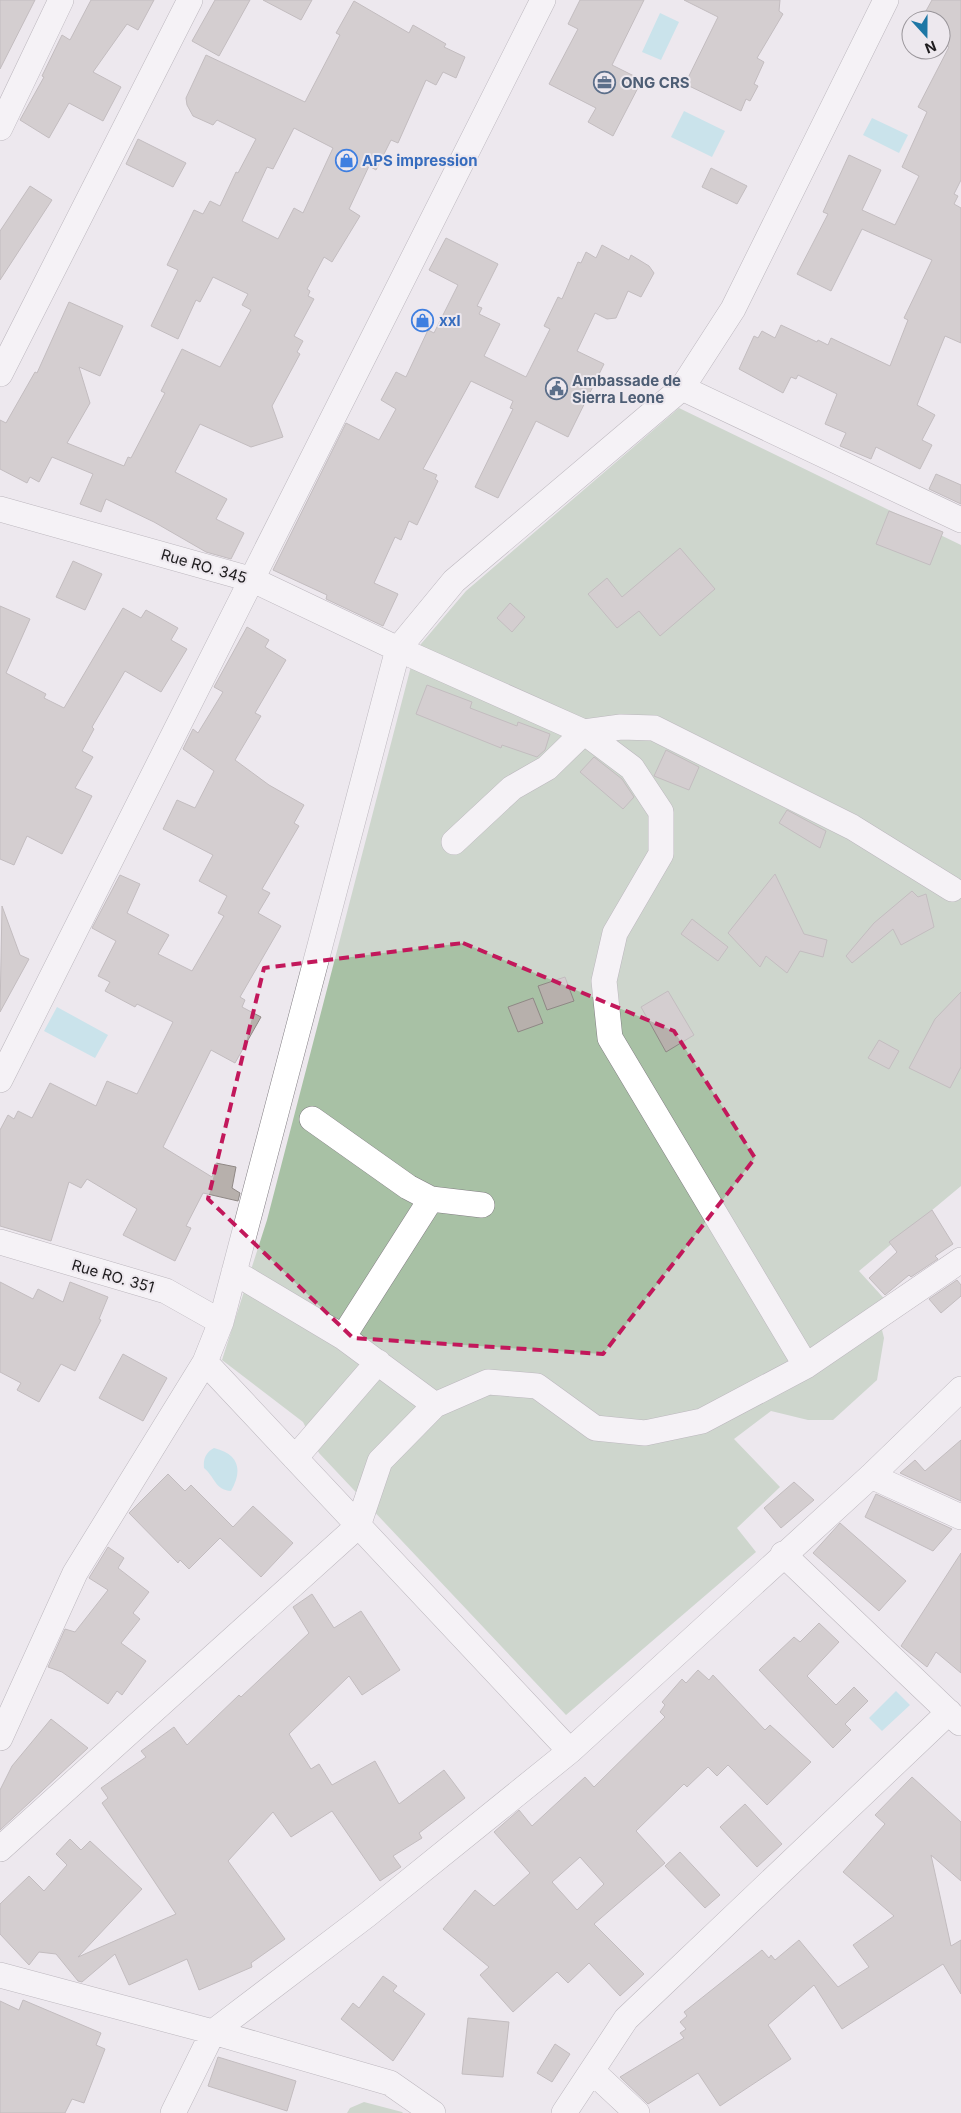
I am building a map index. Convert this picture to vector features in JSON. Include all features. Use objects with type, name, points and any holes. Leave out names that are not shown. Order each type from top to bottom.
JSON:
[{"type":"street","points":[[0,128],[61,0]]},
{"type":"street","points":[[0,374],[190,0]]},
{"type":"street","points":[[0,1080],[543,0]]},
{"type":"street","points":[[0,1738],[75,1573],[205,1362],[221,1322],[398,649],[454,581],[682,388],[733,309],[886,0]]},
{"type":"street","points":[[682,388],[961,520]]},
{"type":"street","name":"Rue RO. 345","points":[[0,509],[253,580],[398,649],[584,732],[632,768],[662,812],[661,854],[615,933],[604,981],[610,1038],[806,1366]]},
{"type":"street","points":[[454,842],[512,788],[547,768],[584,732],[621,727],[654,728],[852,827],[952,889]]},
{"type":"street","points":[[312,1119],[408,1187],[431,1199],[482,1205]]},
{"type":"street","points":[[343,1337],[431,1199]]},
{"type":"street","name":"Rue RO. 351","points":[[0,1242],[166,1291],[221,1322]]},
{"type":"street","points":[[0,1849],[358,1526],[380,1461],[435,1404],[488,1382],[537,1386],[595,1428],[644,1434],[702,1421],[806,1366],[961,1260]]},
{"type":"street","points":[[234,1272],[343,1337],[435,1404]]},
{"type":"street","points":[[205,1362],[570,1751]]},
{"type":"street","points":[[295,1458],[378,1362]]},
{"type":"street","points":[[172,2113],[213,2032],[367,1915],[570,1751],[783,1554],[871,1476],[961,1388]]},
{"type":"street","points":[[871,1476],[961,1517]]},
{"type":"street","points":[[564,2113],[626,2019],[955,1718],[783,1554]]},
{"type":"street","points":[[0,1975],[213,2032],[390,2083],[433,2113]]},
{"type":"street","points":[[592,2072],[637,2113]]},
{"type":"highlighted area","points":[[463,943],[674,1031],[755,1158],[603,1354],[353,1338],[208,1199],[264,968]]},
{"type":"green space","points":[[679,408],[961,545],[961,1186],[859,1271],[900,1316],[882,1330],[884,1338],[877,1380],[833,1420],[808,1420],[771,1411],[734,1439],[780,1487],[737,1528],[756,1552],[566,1715],[319,1453],[303,1422],[222,1360],[267,1220],[415,651],[466,591]]},
{"type":"green space","points":[[364,2102],[403,2113],[347,2113],[350,2108]]},
{"type":"water","points":[[660,13],[679,22],[661,60],[642,52]]},
{"type":"water","points":[[684,111],[725,131],[712,157],[671,137]]},
{"type":"water","points":[[872,118],[908,135],[899,153],[863,135]]},
{"type":"water","points":[[57,1007],[108,1035],[95,1058],[44,1031]]},
{"type":"water","points":[[214,1448],[229,1454],[236,1464],[237,1476],[231,1491],[218,1486],[204,1468],[206,1456]]},
{"type":"water","points":[[896,1691],[910,1705],[882,1731],[869,1718]]},
{"type":"building","points":[[0,0],[35,0],[0,69]]},
{"type":"building","points":[[91,0],[154,0],[138,30],[127,24],[93,72],[121,87],[103,121],[69,103],[49,138],[20,120],[44,77],[42,76],[62,35],[70,40]]},
{"type":"building","points":[[215,0],[250,0],[219,56],[192,41]]},
{"type":"building","points":[[263,0],[312,0],[301,20]]},
{"type":"building","points":[[580,0],[644,0],[612,65],[642,80],[613,136],[588,122],[596,108],[549,84],[578,29],[568,24]]},
{"type":"building","points":[[684,0],[780,0],[779,11],[783,14],[757,58],[764,62],[754,84],[758,86],[750,101],[746,99],[741,111],[685,84],[718,17]]},
{"type":"building","points":[[932,0],[961,0],[961,180],[954,194],[958,196],[954,204],[961,208],[961,343],[945,336],[917,405],[935,415],[922,440],[932,445],[920,469],[876,447],[871,459],[840,446],[846,433],[825,424],[837,394],[798,375],[796,379],[791,377],[783,393],[739,369],[754,336],[758,338],[762,331],[775,338],[781,325],[817,342],[818,340],[828,345],[831,338],[890,366],[908,320],[904,318],[932,260],[862,229],[831,291],[797,274],[828,214],[823,212],[849,155],[881,170],[862,210],[895,225],[919,176],[902,167],[927,112],[918,107],[942,60],[951,60],[951,10],[926,10]]},
{"type":"building","points":[[354,1],[409,33],[413,25],[446,44],[444,47],[465,57],[456,78],[443,72],[436,85],[426,80],[398,143],[391,140],[376,170],[369,166],[349,209],[360,216],[332,262],[324,257],[307,289],[310,291],[308,296],[314,299],[294,336],[303,341],[297,352],[300,354],[272,406],[283,437],[251,447],[200,424],[175,472],[227,499],[216,519],[244,533],[231,559],[206,552],[154,522],[106,499],[101,512],[80,504],[93,474],[52,457],[39,482],[30,477],[27,483],[0,469],[0,420],[6,423],[35,372],[37,373],[69,302],[123,326],[100,376],[79,367],[90,403],[67,443],[124,466],[128,457],[131,458],[165,393],[161,391],[182,349],[220,367],[251,310],[242,305],[248,294],[213,277],[200,302],[196,300],[178,339],[151,326],[178,270],[167,265],[194,210],[203,214],[210,201],[220,206],[236,172],[238,173],[256,139],[217,120],[213,125],[193,116],[187,105],[186,98],[206,55],[305,102],[340,35],[336,33]],"holes":[[[294,128],[333,148],[303,213],[294,208],[278,239],[242,221],[267,167],[273,169]]]},
{"type":"building","points":[[138,139],[186,163],[173,187],[126,164]]},
{"type":"building","points":[[711,168],[747,186],[737,204],[702,187]]},
{"type":"building","points":[[30,186],[52,200],[0,280],[0,231]]},
{"type":"building","points":[[446,238],[498,264],[477,306],[482,308],[479,314],[500,324],[484,356],[526,377],[550,329],[544,326],[558,297],[562,299],[578,262],[581,263],[586,252],[596,258],[602,245],[629,260],[631,255],[649,266],[654,273],[641,297],[628,291],[616,318],[607,319],[595,313],[577,351],[604,364],[568,437],[536,421],[498,498],[475,487],[513,409],[510,408],[513,401],[471,381],[423,469],[437,475],[435,479],[438,481],[417,525],[409,521],[401,540],[395,537],[374,583],[398,594],[383,626],[326,599],[327,595],[273,570],[346,423],[379,440],[396,409],[381,400],[396,372],[406,377],[428,330],[434,333],[458,285],[429,270]]},
{"type":"building","points":[[936,474],[961,485],[961,504],[929,489]]},
{"type":"building","points":[[889,511],[943,532],[930,565],[876,544]]},
{"type":"building","points":[[680,548],[715,589],[660,636],[639,611],[617,628],[588,594],[607,578],[622,597]]},
{"type":"building","points":[[73,561],[102,574],[85,610],[56,597]]},
{"type":"building","points":[[510,603],[525,617],[512,632],[497,618]]},
{"type":"building","points":[[0,606],[30,619],[6,673],[46,694],[44,698],[64,708],[123,608],[141,618],[146,610],[178,628],[171,640],[187,649],[161,692],[125,671],[92,727],[94,729],[82,751],[93,757],[75,788],[92,796],[62,854],[27,836],[14,865],[0,859]]},
{"type":"building","points":[[247,627],[269,640],[265,647],[286,660],[255,713],[261,716],[235,760],[269,785],[304,805],[294,823],[299,826],[262,889],[270,893],[258,913],[281,926],[240,997],[245,1000],[242,1007],[261,1017],[235,1063],[211,1050],[163,1147],[212,1177],[216,1163],[236,1167],[232,1188],[240,1193],[238,1201],[203,1193],[186,1226],[191,1228],[175,1261],[123,1235],[137,1209],[87,1179],[81,1188],[69,1182],[51,1241],[0,1226],[0,1130],[8,1115],[14,1119],[18,1111],[32,1118],[50,1083],[96,1106],[107,1081],[137,1094],[173,1022],[137,1004],[135,1007],[105,991],[110,982],[98,976],[116,941],[92,928],[120,875],[140,884],[127,913],[169,935],[158,954],[192,971],[224,916],[218,913],[227,896],[199,881],[213,855],[163,829],[177,800],[195,808],[214,771],[183,749],[193,729],[198,733],[223,692],[214,687]]},
{"type":"building","points":[[427,685],[472,702],[470,708],[517,726],[518,722],[550,734],[545,750],[537,757],[502,745],[501,748],[416,714]]},
{"type":"building","points":[[666,750],[699,767],[689,790],[654,776]]},
{"type":"building","points":[[594,757],[622,779],[634,797],[623,809],[580,772]]},
{"type":"building","points":[[787,810],[826,831],[820,848],[779,823]]},
{"type":"building","points":[[775,874],[804,934],[827,940],[823,957],[800,951],[787,973],[766,956],[760,967],[728,933]]},
{"type":"building","points":[[912,891],[918,897],[926,894],[934,927],[901,945],[893,929],[852,963],[846,956],[874,923]]},
{"type":"building","points":[[2,906],[20,955],[29,959],[0,1012]]},
{"type":"building","points":[[692,919],[728,947],[718,961],[681,934]]},
{"type":"building","points":[[565,977],[574,1001],[547,1010],[538,986]]},
{"type":"building","points":[[668,991],[694,1035],[666,1052],[641,1007]]},
{"type":"building","points":[[961,992],[961,1067],[950,1088],[909,1068],[935,1019]]},
{"type":"building","points":[[533,998],[543,1023],[518,1032],[508,1007]]},
{"type":"building","points":[[879,1040],[899,1051],[889,1069],[868,1058]]},
{"type":"building","points":[[932,1210],[953,1244],[935,1256],[938,1259],[911,1277],[909,1275],[885,1295],[869,1278],[897,1252],[889,1242]]},
{"type":"building","points":[[957,1280],[961,1285],[961,1296],[941,1313],[929,1299]]},
{"type":"building","points":[[0,1282],[33,1299],[38,1289],[63,1302],[70,1282],[108,1297],[99,1319],[101,1320],[75,1371],[61,1364],[39,1402],[17,1390],[21,1383],[0,1372]]},
{"type":"building","points":[[123,1354],[167,1378],[143,1421],[99,1398]]},
{"type":"building","points":[[961,1440],[961,1501],[900,1473],[915,1460],[925,1471]]},
{"type":"building","points":[[168,1474],[185,1491],[191,1485],[233,1527],[253,1506],[293,1543],[261,1577],[220,1538],[189,1569],[180,1560],[178,1563],[129,1513]]},
{"type":"building","points":[[794,1482],[814,1500],[781,1528],[764,1508]]},
{"type":"building","points":[[876,1494],[952,1529],[933,1551],[865,1517]]},
{"type":"building","points":[[840,1523],[906,1581],[879,1611],[813,1553]]},
{"type":"building","points":[[108,1547],[124,1558],[118,1568],[149,1592],[133,1613],[140,1619],[121,1643],[146,1661],[122,1695],[117,1691],[108,1704],[62,1672],[48,1667],[65,1629],[75,1632],[108,1590],[89,1578]]},
{"type":"building","points":[[961,1553],[961,1673],[936,1652],[927,1667],[901,1646]]},
{"type":"building","points":[[312,1594],[334,1628],[361,1611],[400,1670],[362,1695],[349,1676],[289,1734],[311,1769],[319,1764],[332,1785],[375,1761],[399,1804],[444,1770],[465,1798],[419,1833],[422,1838],[393,1856],[401,1867],[380,1881],[332,1811],[291,1837],[273,1812],[228,1861],[285,1939],[251,1963],[252,1967],[199,1990],[187,1959],[129,1985],[115,1954],[82,1982],[78,1981],[56,1954],[39,1952],[29,1965],[0,1934],[0,1904],[29,1876],[44,1891],[67,1865],[56,1854],[70,1839],[81,1850],[90,1841],[142,1889],[78,1957],[176,1914],[102,1803],[108,1798],[101,1788],[146,1757],[141,1751],[174,1727],[187,1745],[239,1695],[241,1697],[309,1633],[293,1607]]},
{"type":"building","points":[[819,1623],[839,1642],[807,1676],[836,1705],[854,1687],[868,1701],[845,1724],[851,1730],[833,1748],[759,1670],[794,1637],[800,1642]]},
{"type":"building","points":[[698,1670],[709,1680],[713,1675],[765,1730],[770,1725],[811,1762],[767,1805],[728,1765],[717,1776],[708,1767],[687,1787],[684,1784],[636,1831],[665,1863],[594,1924],[644,1974],[620,1996],[589,1963],[568,1983],[557,1972],[513,2012],[480,1975],[489,1967],[443,1929],[475,1890],[494,1906],[530,1873],[494,1832],[519,1810],[532,1826],[585,1777],[594,1787],[665,1717],[660,1712],[665,1705],[662,1702],[682,1679],[686,1683]],"holes":[[[580,1857],[604,1884],[577,1910],[552,1882]]]},
{"type":"building","points":[[51,1719],[88,1748],[0,1830],[0,1790],[12,1766]]},
{"type":"building","points":[[912,1777],[961,1822],[961,1881],[931,1855],[951,1946],[961,1940],[961,1994],[943,1964],[842,2029],[814,1985],[768,2025],[791,2059],[720,2106],[698,2073],[648,2104],[620,2077],[684,2038],[680,2033],[686,2029],[680,2022],[687,2016],[684,2012],[762,1950],[769,1958],[771,1955],[775,1960],[799,1940],[838,1987],[869,1967],[853,1945],[894,1916],[843,1872],[885,1824],[875,1815]]},
{"type":"building","points":[[745,1804],[782,1844],[757,1867],[720,1827]]},
{"type":"building","points":[[680,1852],[720,1895],[705,1908],[665,1866]]},
{"type":"building","points":[[383,1976],[397,1986],[393,1991],[425,2014],[393,2061],[341,2019],[353,2003],[359,2008]]},
{"type":"building","points":[[23,2000],[101,2033],[96,2045],[105,2049],[84,2103],[72,2099],[65,2113],[0,2113],[0,2001],[19,2010]]},
{"type":"building","points":[[468,2018],[509,2022],[503,2077],[462,2074]]},
{"type":"building","points":[[555,2044],[570,2054],[552,2082],[537,2073]]},
{"type":"building","points":[[218,2057],[296,2081],[287,2111],[208,2086]]},
{"type":"place","name":"ONG CRS","points":[[605,82]]},
{"type":"place","name":"APS impression","points":[[346,160]]},
{"type":"place","name":"xxl","points":[[423,320]]},
{"type":"place","name":"Ambassade de Sierra Leone","points":[[556,389]]}]
